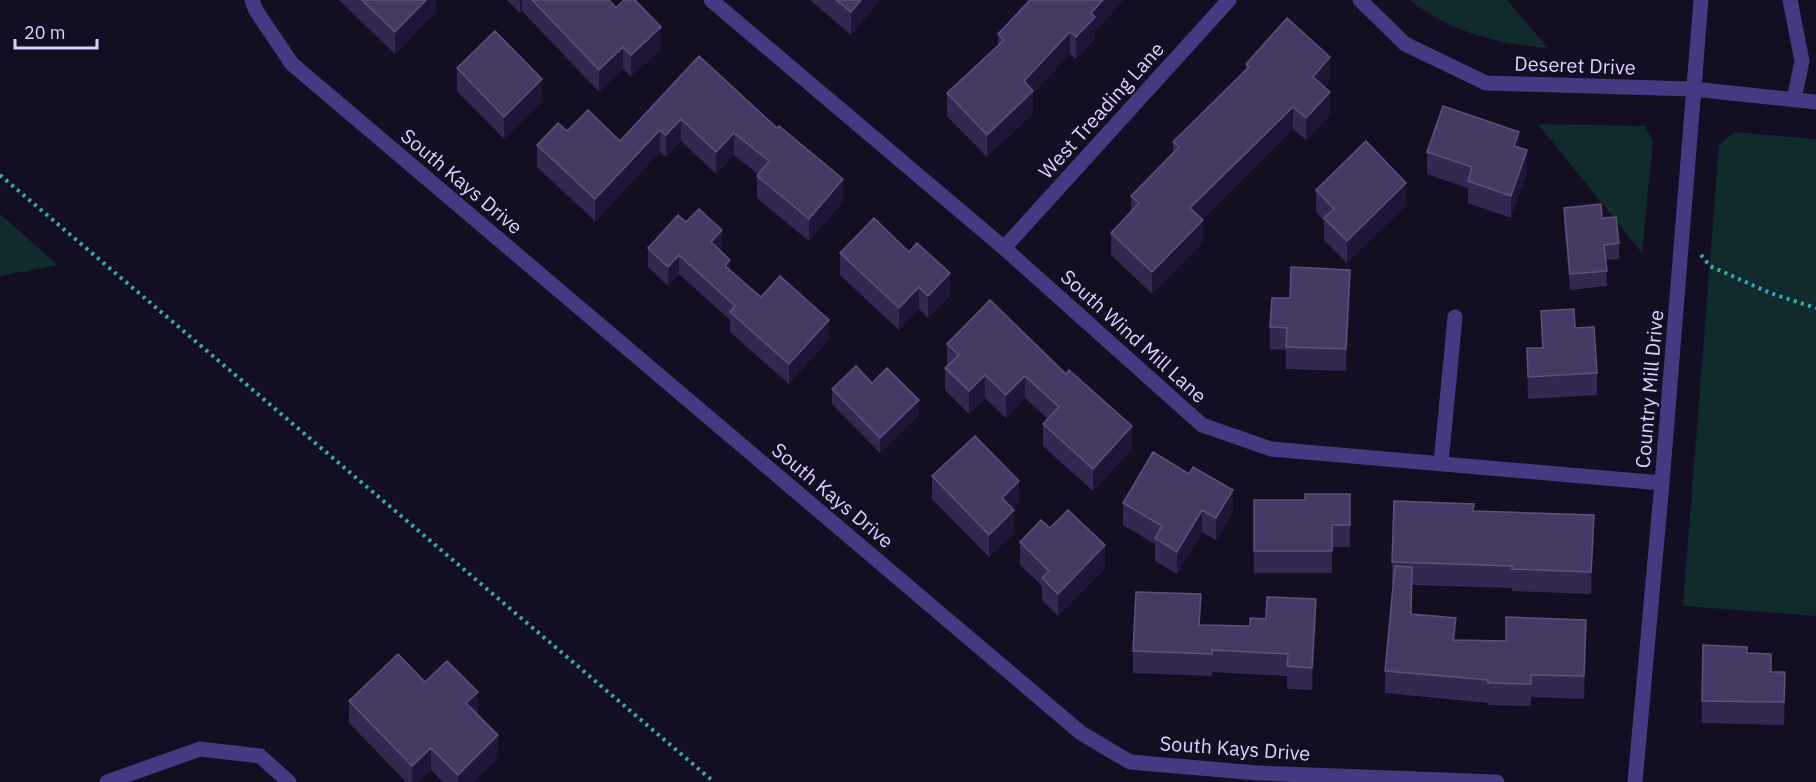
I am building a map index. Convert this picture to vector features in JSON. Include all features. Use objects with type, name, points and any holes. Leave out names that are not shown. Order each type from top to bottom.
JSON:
[{"type":"street","name":"South Kays Drive","points":[[252,0],[255,9],[292,64],[1081,733],[1130,762],[1257,777],[1497,782]]},
{"type":"street","name":"South Wind Mill Lane","points":[[711,0],[1004,248],[1202,424],[1271,448],[1662,483]]},
{"type":"street","name":"West Treading Lane","points":[[1004,248],[1229,0]]},
{"type":"street","name":"Deseret Drive","points":[[1360,0],[1404,44],[1486,83],[1693,89],[1816,102]]},
{"type":"street","name":"Country Mill Drive","points":[[1635,782],[1683,235],[1701,0]]},
{"type":"street","points":[[1790,0],[1802,62],[1794,99]]},
{"type":"street","points":[[1441,464],[1455,317]]},
{"type":"street","points":[[107,782],[200,749],[260,756],[289,782]]},
{"type":"path","points":[[0,175],[714,782]]},
{"type":"path","points":[[1683,235],[1710,266],[1770,293],[1816,308]]},
{"type":"green space","points":[[1410,0],[1507,0],[1548,48],[1511,43],[1475,34],[1441,20]]},
{"type":"green space","points":[[1538,124],[1645,126],[1653,140],[1642,253]]},
{"type":"green space","points":[[1734,132],[1816,139],[1816,616],[1683,606],[1719,145]]},
{"type":"green space","points":[[0,214],[58,265],[0,276]]},
{"type":"building","points":[[362,0],[426,0],[395,32]]},
{"type":"building","points":[[532,0],[609,0],[616,8],[624,0],[635,0],[661,27],[631,55],[623,47],[599,70]]},
{"type":"building","points":[[836,0],[861,0],[851,12]]},
{"type":"building","points":[[1030,0],[1103,0],[1091,13],[1095,17],[1076,37],[1070,32],[1024,81],[1033,91],[987,135],[947,93],[1004,40],[998,34]]},
{"type":"building","points":[[1287,18],[1330,57],[1313,77],[1330,92],[1306,118],[1293,107],[1190,208],[1203,220],[1152,272],[1111,233],[1139,203],[1131,196],[1179,147],[1173,142],[1249,67],[1246,64]]},
{"type":"building","points":[[495,31],[542,79],[504,117],[457,68]]},
{"type":"building","points":[[699,56],[777,128],[779,126],[843,179],[809,219],[757,176],[769,161],[734,133],[716,152],[681,119],[666,135],[660,130],[595,199],[537,145],[558,123],[567,131],[588,110],[620,141]]},
{"type":"building","points":[[1443,106],[1519,132],[1514,146],[1527,150],[1511,196],[1468,181],[1472,167],[1427,152]]},
{"type":"building","points":[[1366,141],[1406,183],[1347,241],[1324,218],[1334,209],[1316,190]]},
{"type":"building","points":[[1601,204],[1602,218],[1616,217],[1619,243],[1604,245],[1607,271],[1570,274],[1564,208]]},
{"type":"building","points":[[699,209],[722,230],[711,242],[730,260],[725,266],[761,297],[780,276],[829,320],[789,364],[730,312],[735,306],[679,255],[668,267],[648,248],[678,215],[686,222]]},
{"type":"building","points":[[874,218],[909,252],[917,243],[950,273],[928,296],[919,287],[899,308],[840,253]]},
{"type":"building","points":[[1291,267],[1350,270],[1346,349],[1286,347],[1287,328],[1270,327],[1272,298],[1290,298]]},
{"type":"building","points":[[990,300],[1066,374],[1069,370],[1132,426],[1093,469],[1043,424],[1059,407],[1025,376],[1006,395],[985,375],[969,391],[945,368],[959,355],[947,344]]},
{"type":"building","points":[[1574,309],[1575,328],[1594,327],[1597,373],[1528,377],[1527,348],[1543,348],[1541,311]]},
{"type":"building","points":[[856,366],[872,383],[887,368],[919,400],[880,438],[832,389]]},
{"type":"building","points":[[975,436],[1019,481],[1002,498],[1014,510],[989,535],[932,476]]},
{"type":"building","points":[[1153,452],[1189,474],[1193,467],[1233,490],[1216,518],[1202,510],[1177,552],[1155,538],[1162,526],[1123,503]]},
{"type":"building","points":[[1305,494],[1350,494],[1350,525],[1332,525],[1332,551],[1254,551],[1254,500],[1305,500]]},
{"type":"building","points":[[1394,501],[1474,504],[1473,511],[1594,515],[1591,572],[1512,569],[1512,566],[1392,562]]},
{"type":"building","points":[[1068,510],[1105,545],[1058,594],[1042,578],[1049,571],[1020,542],[1041,520],[1050,528]]},
{"type":"building","points":[[1395,566],[1412,567],[1411,614],[1456,618],[1453,640],[1506,641],[1506,617],[1586,620],[1584,676],[1531,675],[1531,684],[1488,683],[1488,680],[1385,671]]},
{"type":"building","points":[[1136,592],[1201,594],[1199,625],[1250,626],[1250,618],[1266,619],[1267,597],[1316,599],[1312,668],[1287,666],[1288,654],[1212,650],[1212,654],[1133,651]]},
{"type":"building","points":[[1703,645],[1747,647],[1747,653],[1771,654],[1771,672],[1785,672],[1784,702],[1702,701]]},
{"type":"building","points":[[398,654],[425,682],[447,661],[478,692],[466,703],[498,735],[458,775],[431,748],[412,766],[349,701]]}]
